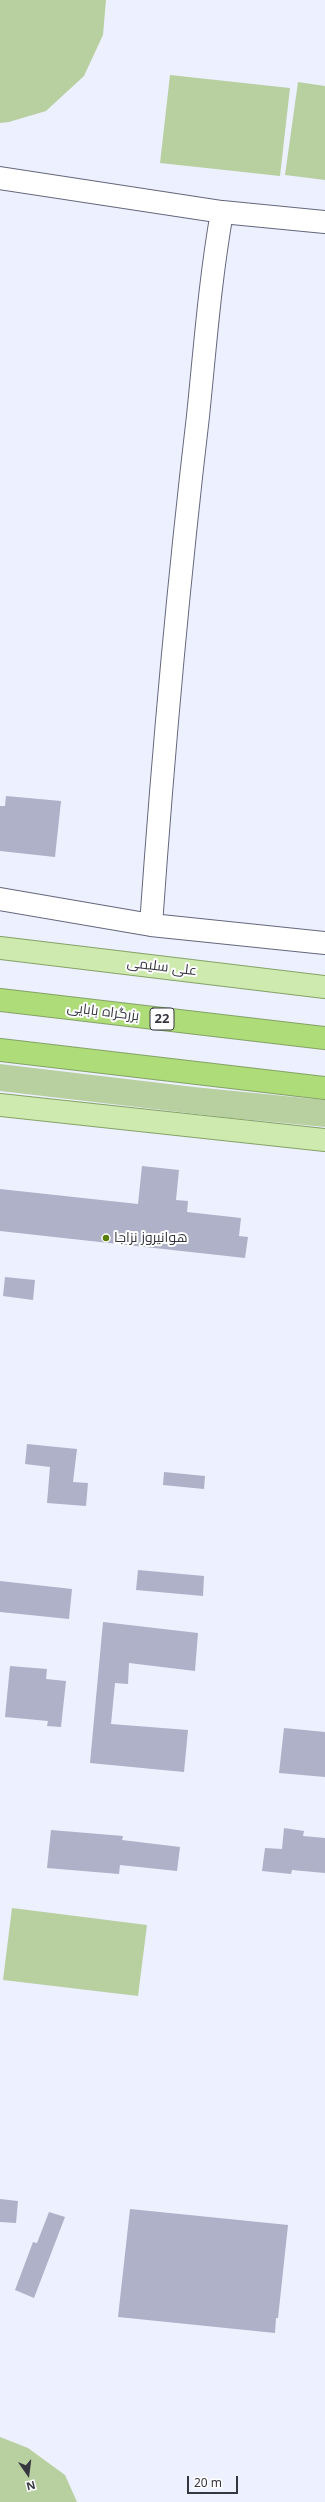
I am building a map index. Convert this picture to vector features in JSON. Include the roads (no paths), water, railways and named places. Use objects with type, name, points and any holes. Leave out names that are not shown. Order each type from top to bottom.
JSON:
[{"type":"highway","name":"بزرگراه بابایی","points":[[0,1000],[325,1038]]},
{"type":"highway","points":[[0,1050],[325,1088]]},
{"type":"main road","name":"علی سلیمی","points":[[0,948],[325,987]]},
{"type":"main road","points":[[0,1105],[325,1140]]},
{"type":"lane","points":[[0,178],[222,212],[325,222]]},
{"type":"lane","points":[[151,926],[164,744],[181,557],[209,296],[222,212]]},
{"type":"lane","points":[[0,899],[151,926],[325,943]]},
{"type":"place","name":"هوانیروز نزاجا","points":[[106,1238]]}]
